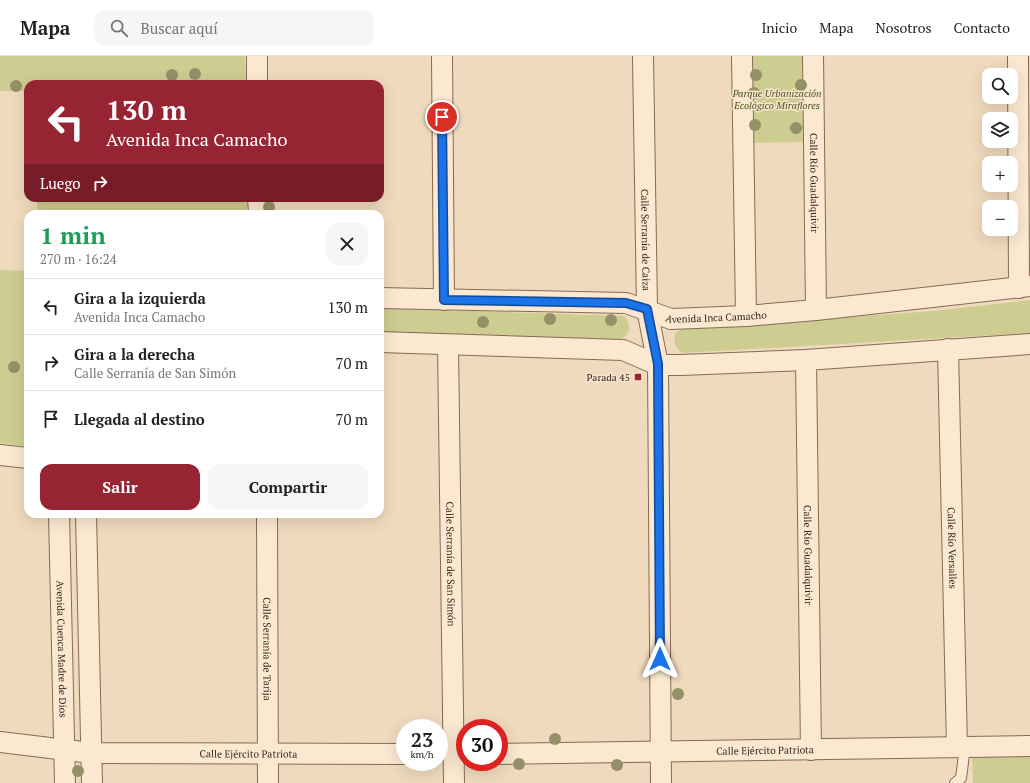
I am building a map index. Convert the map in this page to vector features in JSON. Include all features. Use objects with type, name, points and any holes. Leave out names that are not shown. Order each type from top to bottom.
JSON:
[{"type":"street","points":[[257,56],[257,80]]},
{"type":"street","points":[[442,56],[444,300]]},
{"type":"street","name":"Calle Serranía de Caiza","points":[[643,56],[647,309],[658,364],[661,783]]},
{"type":"street","points":[[742,56],[746,316]]},
{"type":"street","name":"Calle Río Guadalquivir","points":[[813,56],[816,310]]},
{"type":"street","points":[[1018,56],[1024,97],[1024,287]]},
{"type":"street","name":"Avenida Inca Camacho","points":[[384,298],[626,303],[647,309],[671,319],[746,316],[816,310],[1024,287]]},
{"type":"street","points":[[384,342],[448,346],[623,350],[658,364],[806,360],[1030,344]]},
{"type":"street","name":"Calle Serranía de San Simón","points":[[448,346],[454,783]]},
{"type":"street","name":"Calle Río Versalles","points":[[948,349],[961,747]]},
{"type":"street","name":"Calle Río Guadalquivir","points":[[806,360],[811,750]]},
{"type":"street","points":[[0,454],[24,457]]},
{"type":"street","name":"Avenida Cuenca Madre de Dios","points":[[59,518],[65,783]]},
{"type":"street","points":[[86,518],[92,783]]},
{"type":"street","name":"Calle Serranía de Tarija","points":[[267,518],[268,783]]},
{"type":"street","points":[[0,742],[64,751]]},
{"type":"street","name":"Calle Ejército Patriota","points":[[508,754],[1030,746]]},
{"type":"street","name":"Calle Ejército Patriota","points":[[64,751],[92,753],[268,755],[396,754]]},
{"type":"lane","points":[[955,783],[961,778],[961,747]]},
{"type":"green space","points":[[0,56],[245,56],[246,80],[24,80],[24,91],[0,91]]},
{"type":"green space","name":"Parque Urbanización Ecológico Miraflores","points":[[748,56],[804,56],[807,142],[750,143]]},
{"type":"green space","points":[[37,202],[247,202],[247,210],[37,210]]},
{"type":"green space","points":[[0,270],[24,271],[24,446],[0,443]]},
{"type":"green space","points":[[1030,300],[1030,333],[683,353],[676,347],[675,342],[675,333],[682,329],[934,311]]},
{"type":"green space","points":[[384,308],[624,316],[627,319],[629,329],[627,335],[621,339],[384,332]]},
{"type":"green space","points":[[1030,756],[1030,783],[973,783],[972,757]]},
{"type":"place","name":"Parada 45","points":[[638,377]]},
{"type":"route","points":[[442,117],[444,300],[626,303],[647,309],[658,364],[660,659]]}]
